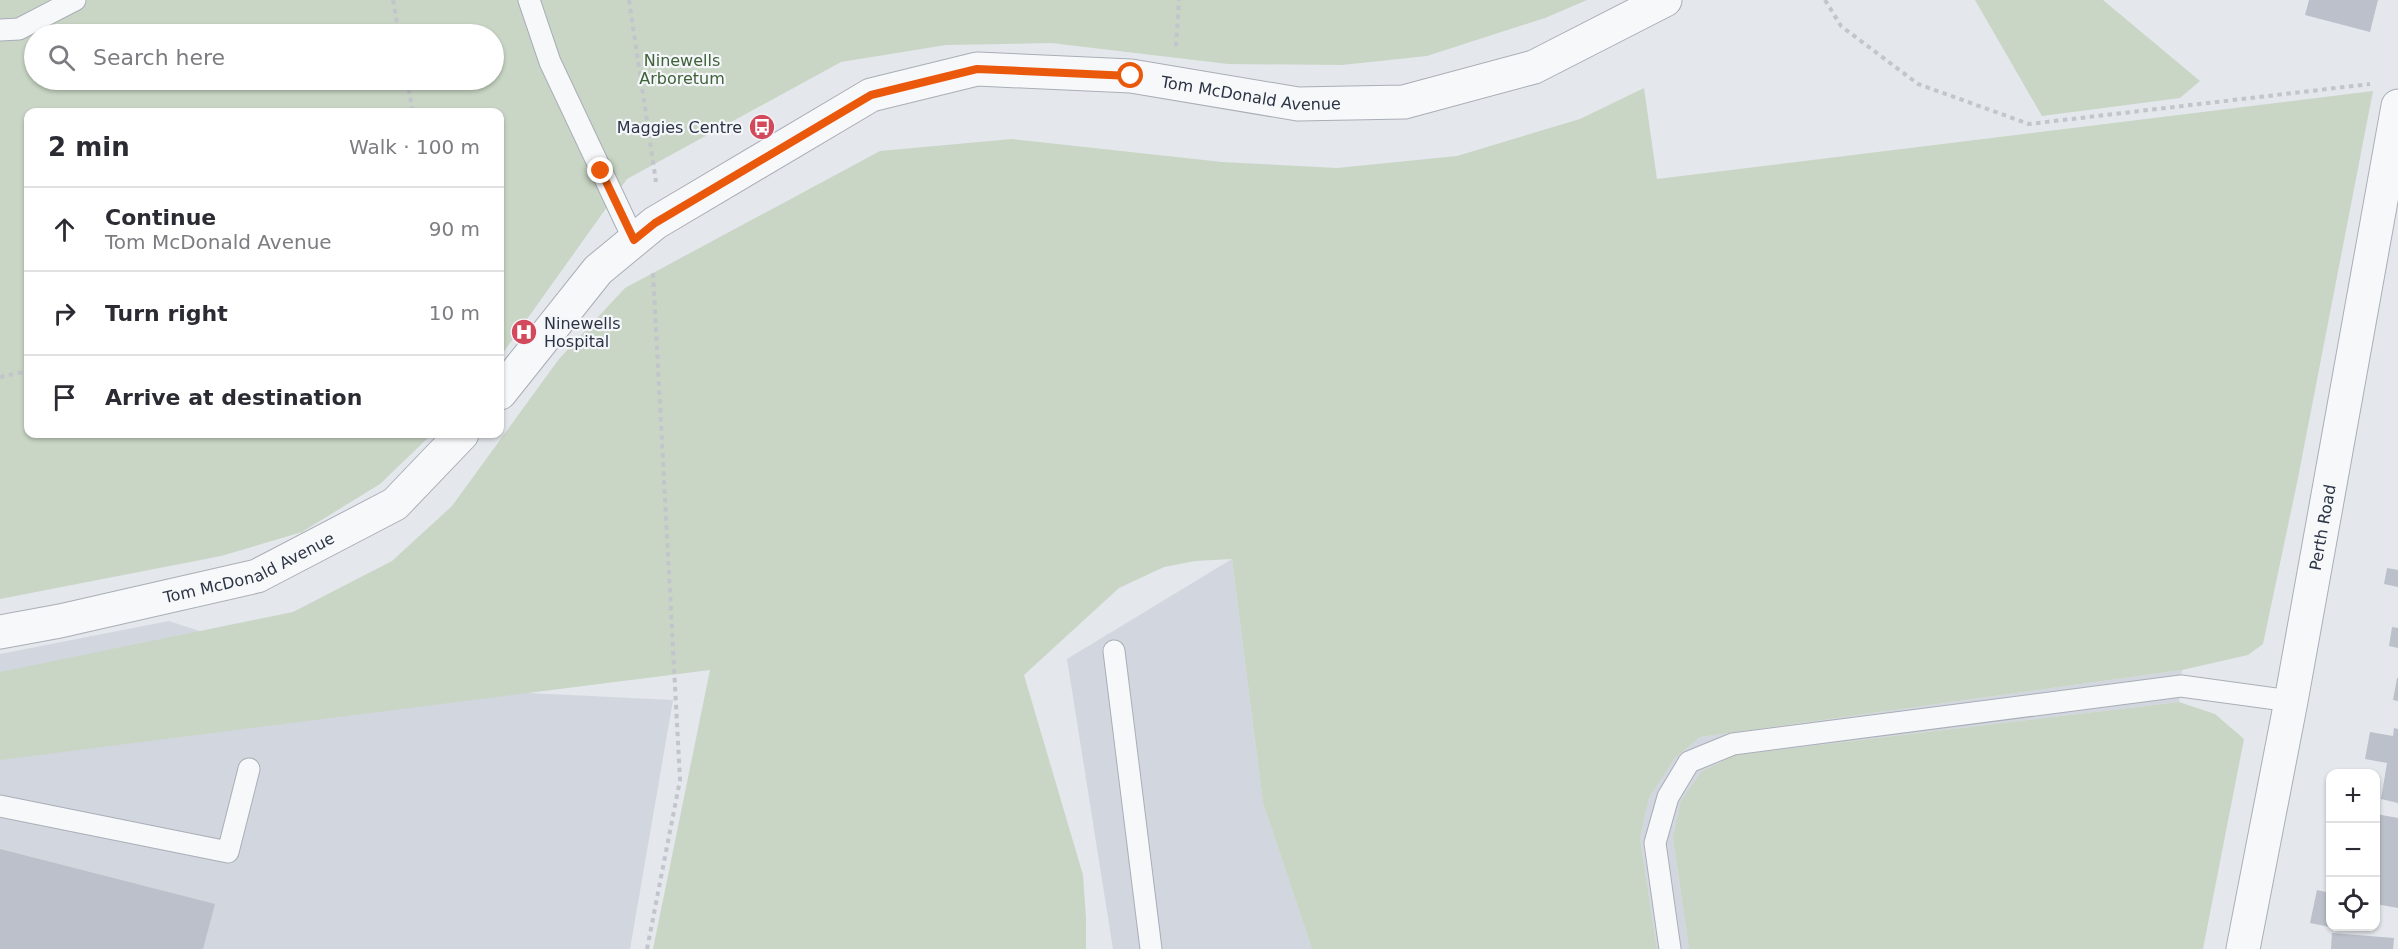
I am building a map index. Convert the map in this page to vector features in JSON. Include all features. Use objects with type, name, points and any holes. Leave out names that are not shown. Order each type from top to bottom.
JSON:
[{"type":"street","name":"Tom McDonald Avenue","points":[[504,388],[598,270],[648,229],[871,95],[977,69],[1131,76],[1298,104],[1404,102],[1534,67],[1665,0]]},
{"type":"street","name":"Perth Road","points":[[2243,949],[2291,702],[2398,106]]},
{"type":"street","name":"Tom McDonald Avenue","points":[[0,632],[60,621],[257,576],[395,504],[458,438]]},
{"type":"lane","points":[[29,24],[75,0]]},
{"type":"lane","points":[[529,0],[550,62],[648,229]]},
{"type":"lane","points":[[0,30],[19,29],[24,26]]},
{"type":"lane","points":[[1114,651],[1151,949]]},
{"type":"lane","points":[[1670,949],[1655,843],[1668,797],[1689,762],[1733,744],[2181,686],[2291,702]]},
{"type":"lane","points":[[0,806],[228,852],[249,769]]},
{"type":"path","points":[[393,0],[397,24]]},
{"type":"path","points":[[629,0],[660,209],[648,229],[652,258],[680,780],[647,949]]},
{"type":"path","points":[[1173,83],[1179,0]]},
{"type":"path","points":[[1825,0],[1841,26],[1918,84],[2029,124],[2373,83]]},
{"type":"path","points":[[409,90],[412,108]]},
{"type":"path","points":[[0,377],[24,372]]},
{"type":"shaded area","points":[[1232,559],[1263,803],[1312,949],[1113,949],[1067,659]]},
{"type":"shaded area","points":[[169,621],[365,685],[673,700],[630,949],[0,949],[0,654]]},
{"type":"shaded area","points":[[2182,670],[2179,702],[1735,755],[1702,771],[1673,838],[1689,949],[1657,949],[1640,838],[1649,798],[1675,758],[1700,737]]},
{"type":"green space","name":"Ninewells Hospital","points":[[0,0],[1587,0],[1545,18],[1427,56],[1342,65],[1228,64],[1051,43],[946,45],[841,62],[627,179],[504,351],[504,108],[24,108],[24,438],[428,438],[380,484],[302,532],[221,556],[0,599]]},
{"type":"green space","points":[[1975,0],[2103,0],[2200,81],[2180,98],[2042,116]]},
{"type":"green space","points":[[1644,88],[1657,179],[2373,91],[2297,483],[2263,644],[2248,655],[2182,670],[1700,737],[1675,758],[1649,798],[1640,838],[1657,949],[1312,949],[1263,803],[1232,559],[1195,561],[1164,567],[1119,588],[1024,675],[1083,875],[1086,949],[653,949],[710,670],[0,760],[0,672],[293,612],[392,561],[452,506],[501,438],[504,438],[504,435],[559,359],[625,288],[880,151],[1012,139],[1222,162],[1337,168],[1457,156],[1580,119]]},
{"type":"green space","points":[[2179,702],[2215,714],[2244,739],[2203,949],[1689,949],[1673,838],[1681,801],[1702,771],[1735,755]]},
{"type":"building","points":[[2309,0],[2378,0],[2370,32],[2305,15]]},
{"type":"building","points":[[2387,568],[2398,570],[2398,587],[2384,584]]},
{"type":"building","points":[[2392,627],[2398,628],[2398,648],[2389,646]]},
{"type":"building","points":[[2398,678],[2398,701],[2393,700]]},
{"type":"building","points":[[2394,728],[2398,729],[2398,803],[2381,799],[2387,763],[2365,759],[2370,732],[2393,736]]},
{"type":"building","points":[[2380,815],[2398,818],[2398,908],[2380,905]]},
{"type":"building","points":[[0,849],[215,904],[203,949],[0,949]]},
{"type":"building","points":[[2317,890],[2326,892],[2326,926],[2310,923]]},
{"type":"building","points":[[2332,933],[2394,938],[2393,949],[2331,949]]},
{"type":"place","name":"Maggies Centre","points":[[762,127]]},
{"type":"place","name":"Ninewells Hospital","points":[[524,332]]},
{"type":"route","points":[[601,171],[634,240],[655,223],[871,95],[977,69],[1131,76]]},
{"type":"park label","name":"Ninewells Arboretum","points":[[682,69]]}]
